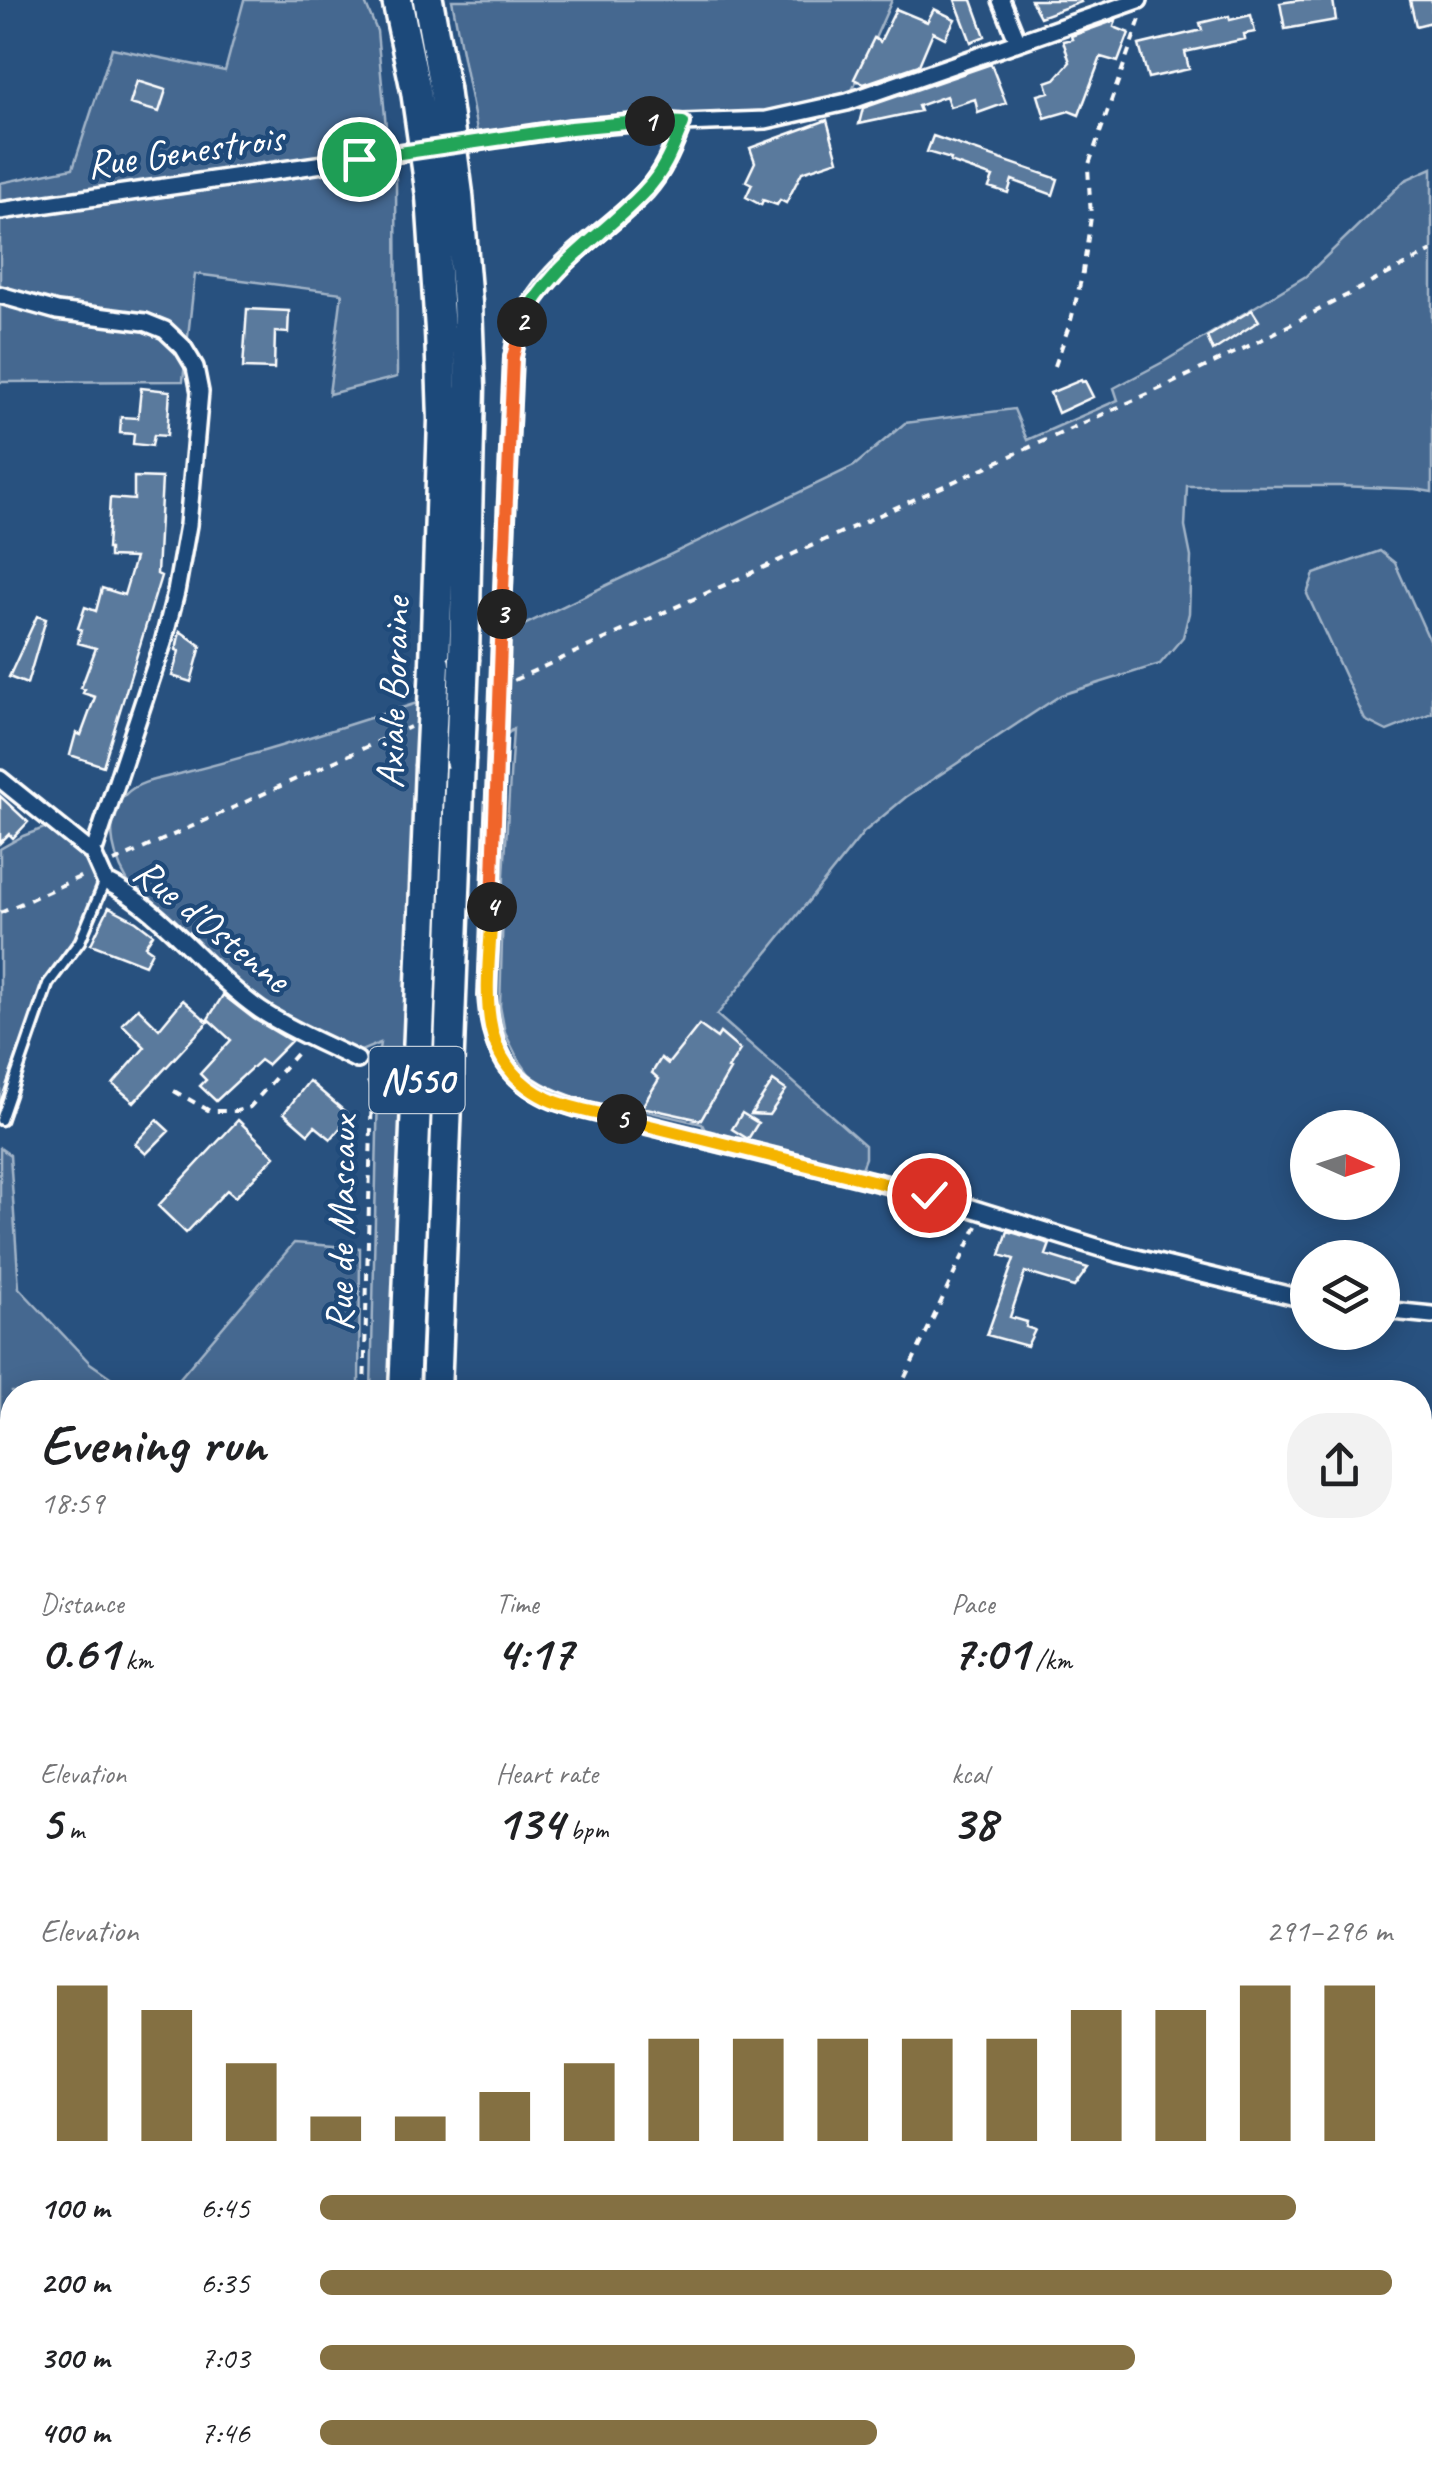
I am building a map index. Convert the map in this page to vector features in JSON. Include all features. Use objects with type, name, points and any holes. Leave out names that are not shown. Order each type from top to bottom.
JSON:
[{"type":"highway","name":"Axiale Boraine","points":[[397,0],[430,89]]},
{"type":"highway","name":"Axiale Boraine","points":[[428,0],[430,89],[444,195],[467,303],[470,386],[464,658],[436,1380]]},
{"type":"highway","name":"Axiale Boraine","points":[[404,1380],[435,664],[442,420],[438,291],[444,195]]},
{"type":"street","points":[[1001,0],[1018,42]]},
{"type":"street","name":"Rue Genestrois","points":[[0,212],[618,122],[766,120],[847,102],[1138,0]]},
{"type":"street","points":[[683,123],[668,160],[647,189],[559,268],[534,298],[520,327],[513,357],[488,996],[494,1045],[507,1067],[528,1086],[549,1099],[577,1108],[929,1195],[1116,1254],[1290,1296]]},
{"type":"street","points":[[0,295],[57,311],[145,322],[166,330],[195,367],[200,392],[188,526],[176,592],[164,643],[92,854]]},
{"type":"street","name":"Rue d'Ostenne","points":[[0,780],[92,854],[122,890],[260,1010],[358,1060]]},
{"type":"street","points":[[1400,1312],[1432,1315]]},
{"type":"lane","points":[[1,1120],[48,984],[80,941],[106,873]]},
{"type":"path","points":[[1055,366],[1083,272],[1091,217],[1088,168],[1140,19]]},
{"type":"path","points":[[516,680],[1170,384],[1432,251]]},
{"type":"path","points":[[106,873],[409,728]]},
{"type":"path","points":[[0,913],[89,873]]},
{"type":"path","points":[[174,1091],[210,1111],[237,1111],[250,1106],[310,1037]]},
{"type":"path","name":"Rue de Mascaux","points":[[358,1060],[372,1090],[364,1380]]},
{"type":"path","points":[[904,1380],[984,1212]]},
{"type":"shaded area","points":[[244,0],[364,0],[377,31],[386,127],[396,179],[397,377],[329,394],[342,293],[195,274],[183,381],[0,382],[0,183],[73,168],[112,48],[225,71]]},
{"type":"shaded area","points":[[452,0],[892,0],[847,102],[766,120],[479,141]]},
{"type":"shaded area","points":[[1432,168],[1432,492],[1339,486],[1187,486],[1189,613],[1183,637],[1160,664],[1061,695],[906,797],[864,832],[717,1015],[865,1145],[860,1171],[707,1134],[702,1124],[642,1110],[627,1116],[547,1092],[534,1081],[505,1033],[500,1006],[513,729],[497,743],[501,636],[854,466],[905,423],[1014,409],[1027,440],[1118,400],[1114,388],[1306,276],[1405,180]]},
{"type":"shaded area","points":[[1380,551],[1395,563],[1432,646],[1432,713],[1387,731],[1365,720],[1307,594],[1314,574]]},
{"type":"shaded area","points":[[433,698],[405,1380],[371,1380],[378,1090],[375,1075],[380,1043],[361,1051],[315,1032],[311,1037],[260,1009],[135,892],[113,844],[118,805],[138,786]]},
{"type":"shaded area","points":[[55,824],[93,854],[105,881],[80,941],[48,984],[0,1122],[0,849]]},
{"type":"shaded area","points":[[0,1148],[10,1155],[19,1288],[90,1363],[115,1380],[0,1380]]},
{"type":"shaded area","points":[[294,1243],[360,1248],[359,1380],[178,1380]]},
{"type":"building","points":[[955,0],[972,0],[985,36],[971,42]]},
{"type":"building","points":[[1031,0],[1080,0],[1081,2],[1040,17]]},
{"type":"building","points":[[1333,0],[1336,20],[1285,29],[1280,3]]},
{"type":"building","points":[[1410,0],[1432,0],[1432,22],[1416,26]]},
{"type":"building","points":[[896,9],[927,22],[934,9],[955,19],[945,38],[933,32],[919,65],[864,84],[854,79],[874,38],[880,42]]},
{"type":"building","points":[[1251,15],[1255,32],[1244,34],[1245,39],[1185,52],[1189,69],[1148,78],[1139,45],[1202,30],[1200,23]]},
{"type":"building","points":[[1116,20],[1114,27],[1129,33],[1118,62],[1101,57],[1079,115],[1069,111],[1045,118],[1038,95],[1049,92],[1046,82],[1055,79],[1070,62],[1063,41]]},
{"type":"building","points":[[991,64],[1006,103],[978,113],[975,99],[950,107],[946,96],[918,106],[920,111],[859,124],[863,108]]},
{"type":"building","points":[[137,81],[166,90],[159,112],[130,104]]},
{"type":"building","points":[[827,120],[838,160],[802,172],[786,203],[780,200],[777,205],[763,200],[761,205],[746,197],[752,184],[746,181],[755,162],[750,148]]},
{"type":"building","points":[[933,136],[1058,179],[1053,195],[1012,180],[1008,193],[989,187],[993,177],[927,152]]},
{"type":"building","points":[[247,309],[289,311],[288,333],[275,332],[274,369],[243,368]]},
{"type":"building","points":[[1252,310],[1259,321],[1213,351],[1207,337]]},
{"type":"building","points":[[1081,380],[1093,397],[1058,413],[1050,393]]},
{"type":"building","points":[[141,388],[170,391],[167,436],[154,435],[152,446],[133,444],[134,434],[120,433],[121,417],[138,418]]},
{"type":"building","points":[[134,477],[162,478],[157,574],[161,576],[103,766],[70,755],[76,733],[81,735],[95,697],[83,693],[85,689],[81,688],[96,648],[78,643],[78,628],[85,607],[96,611],[102,588],[124,595],[135,558],[109,557],[110,498],[134,500]]},
{"type":"building","points":[[37,616],[46,619],[27,684],[9,677]]},
{"type":"building","points":[[180,631],[201,646],[191,682],[172,676]]},
{"type":"building","points":[[0,796],[28,822],[13,838],[9,834],[0,843]]},
{"type":"building","points":[[109,907],[153,934],[145,946],[152,951],[145,965],[91,944]]},
{"type":"building","points":[[223,995],[291,1041],[267,1065],[260,1060],[216,1101],[200,1086],[206,1080],[200,1074],[231,1040],[208,1019]]},
{"type":"building","points":[[183,1000],[208,1022],[134,1102],[113,1084],[145,1047],[122,1024],[138,1008],[159,1029]]},
{"type":"building","points":[[699,1025],[717,1038],[720,1033],[740,1050],[701,1120],[642,1107],[659,1079],[652,1073],[661,1058],[668,1064]]},
{"type":"building","points":[[309,1081],[350,1116],[331,1139],[315,1126],[308,1134],[284,1113]]},
{"type":"building","points":[[773,1081],[786,1090],[769,1115],[751,1114]]},
{"type":"building","points":[[742,1113],[758,1123],[748,1139],[732,1129]]},
{"type":"building","points":[[157,1120],[169,1131],[146,1154],[135,1144]]},
{"type":"building","points":[[238,1120],[275,1156],[235,1197],[227,1190],[186,1233],[158,1206]]},
{"type":"building","points":[[1008,1231],[1050,1244],[1046,1255],[1088,1268],[1074,1287],[1025,1272],[1010,1317],[1027,1322],[1026,1327],[1035,1330],[1027,1346],[987,1335],[1014,1259],[1000,1255]]},
{"type":"route","points":[[359,159],[618,122],[683,123],[668,160],[647,189],[559,268],[534,298],[520,327],[513,357],[488,996],[494,1045],[507,1067],[549,1099],[929,1195]]}]
